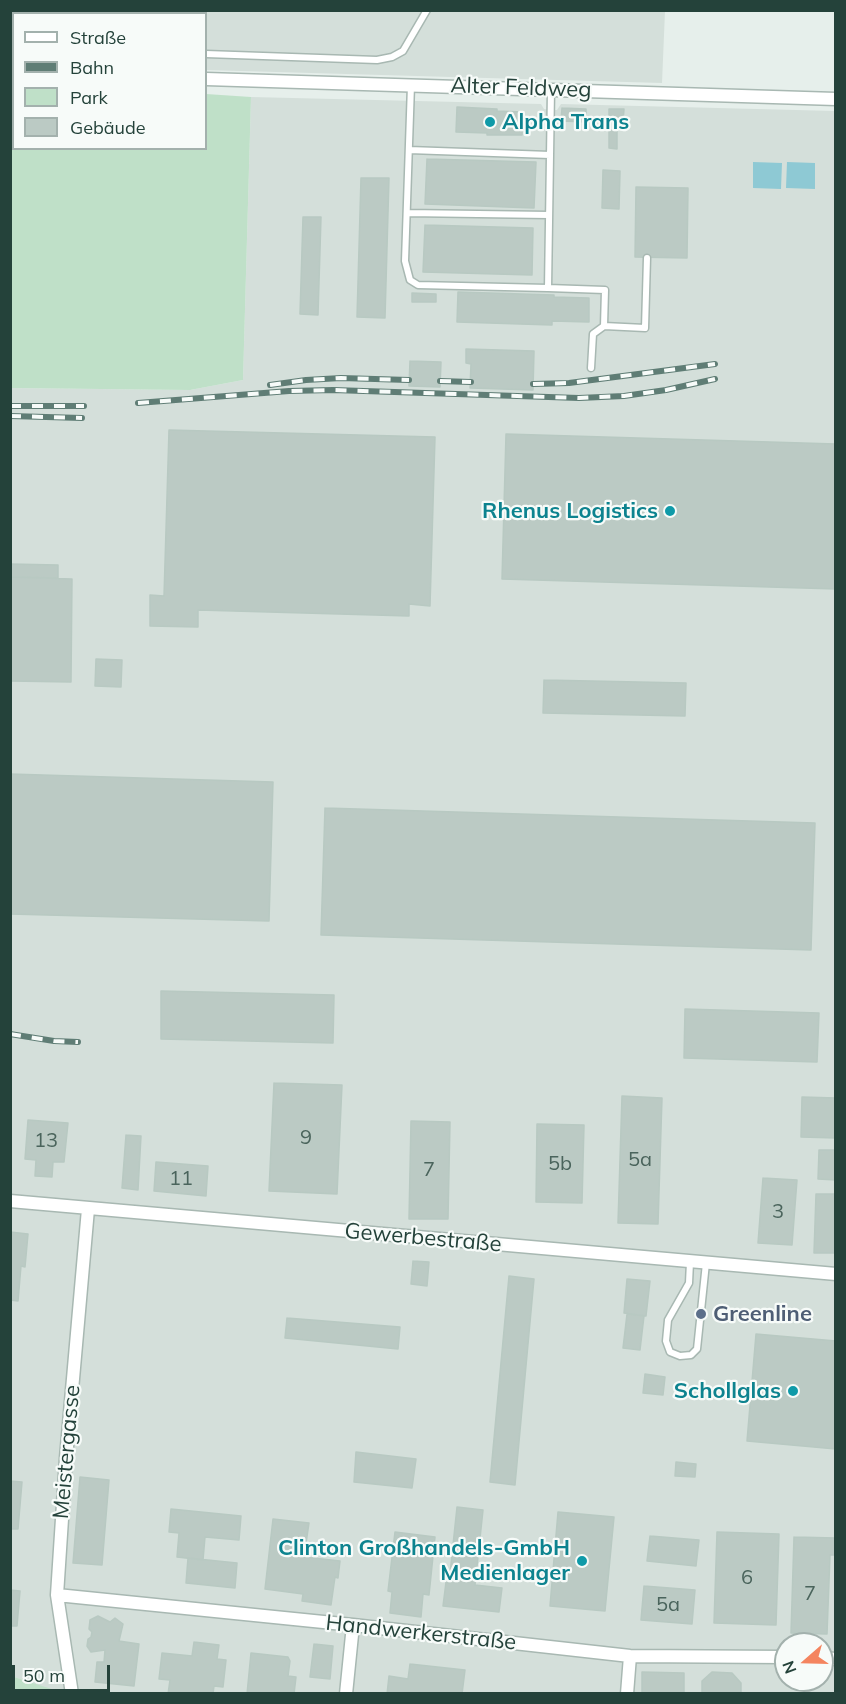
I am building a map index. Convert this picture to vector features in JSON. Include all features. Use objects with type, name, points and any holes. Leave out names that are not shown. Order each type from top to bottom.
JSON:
[{"type":"street","name":"Alter Feldweg","points":[[207,79],[836,99]]},
{"type":"street","name":"Gewerbestraße","points":[[10,1201],[836,1274]]},
{"type":"street","name":"Meistergasse","points":[[72,1694],[57,1595],[66,1458],[88,1209]]},
{"type":"street","name":"Handwerkerstraße","points":[[57,1595],[630,1656],[774,1657]]},
{"type":"street","points":[[346,1694],[353,1625]]},
{"type":"street","points":[[627,1694],[630,1656]]},
{"type":"lane","points":[[207,54],[377,60],[392,57],[403,51],[427,10]]},
{"type":"lane","points":[[411,85],[405,261],[410,280],[418,285],[605,290],[604,326]]},
{"type":"lane","points":[[548,288],[551,90]]},
{"type":"lane","points":[[409,150],[550,155]]},
{"type":"lane","points":[[407,213],[549,215]]},
{"type":"lane","points":[[591,368],[593,334],[604,326],[645,328],[647,258]]},
{"type":"lane","points":[[690,1261],[689,1283],[668,1320],[666,1341],[670,1352],[680,1356],[691,1355],[697,1349],[706,1262]]},
{"type":"shaded area","points":[[11,11],[665,11],[662,83],[207,70],[207,12],[12,12],[11,66]]},
{"type":"shaded area","points":[[251,97],[541,104],[544,109],[551,110],[557,110],[561,104],[835,111],[835,1693],[64,1694],[11,1676],[11,388],[190,390],[243,380]]},
{"type":"green space","points":[[10,84],[12,84],[12,150],[207,150],[207,94],[251,97],[243,380],[190,390],[11,388]]},
{"type":"green space","points":[[11,1676],[64,1693],[11,1693]]},
{"type":"water","points":[[753,162],[782,163],[781,189],[753,188]]},
{"type":"water","points":[[787,162],[815,163],[815,189],[786,188]]},
{"type":"building","points":[[110,10],[133,10],[132,12]]},
{"type":"building","name":"Alpha Trans","points":[[457,107],[523,112],[522,135],[456,132]]},
{"type":"building","points":[[562,108],[586,109],[586,122],[561,121]]},
{"type":"building","points":[[609,109],[624,109],[623,122],[617,122],[617,149],[609,148]]},
{"type":"building","points":[[427,159],[536,162],[534,208],[425,204]]},
{"type":"building","points":[[603,170],[620,171],[619,209],[602,208]]},
{"type":"building","points":[[361,178],[389,178],[385,318],[357,317]]},
{"type":"building","points":[[636,187],[688,188],[687,258],[635,257]]},
{"type":"building","points":[[303,217],[321,217],[318,315],[300,314]]},
{"type":"building","points":[[425,225],[533,228],[532,275],[423,272]]},
{"type":"building","points":[[458,292],[589,298],[589,322],[552,321],[552,325],[457,322]]},
{"type":"building","points":[[412,293],[436,294],[436,302],[412,302]]},
{"type":"building","points":[[466,349],[534,351],[533,390],[470,388],[471,364],[466,363]]},
{"type":"building","points":[[410,361],[441,362],[440,387],[409,386]]},
{"type":"building","points":[[169,430],[435,437],[430,606],[409,604],[409,616],[198,610],[198,627],[150,626],[150,595],[164,596]]},
{"type":"building","name":"Rhenus Logistics","points":[[506,434],[836,444],[836,589],[502,579]]},
{"type":"building","points":[[10,564],[58,565],[58,578],[10,577]]},
{"type":"building","points":[[10,577],[72,579],[71,682],[10,681]]},
{"type":"building","points":[[96,659],[122,660],[121,687],[95,686]]},
{"type":"building","points":[[544,680],[686,683],[685,716],[543,713]]},
{"type":"building","points":[[10,774],[273,782],[269,921],[10,914]]},
{"type":"building","points":[[325,808],[815,823],[811,950],[321,935]]},
{"type":"building","points":[[161,991],[334,995],[333,1043],[161,1039]]},
{"type":"building","points":[[685,1009],[819,1013],[817,1062],[684,1058]]},
{"type":"building","points":[[274,1083],[342,1085],[337,1194],[269,1191]]},
{"type":"building","points":[[622,1096],[662,1098],[658,1224],[618,1223]]},
{"type":"building","points":[[802,1097],[836,1098],[836,1138],[801,1137]]},
{"type":"building","points":[[28,1120],[68,1123],[64,1162],[53,1162],[52,1177],[35,1176],[36,1160],[25,1159]]},
{"type":"building","points":[[411,1121],[450,1122],[448,1219],[409,1219]]},
{"type":"building","points":[[537,1124],[584,1125],[582,1203],[536,1202]]},
{"type":"building","points":[[126,1135],[141,1136],[138,1190],[122,1188]]},
{"type":"building","points":[[819,1150],[836,1150],[836,1180],[818,1179]]},
{"type":"building","points":[[156,1162],[208,1166],[206,1196],[154,1191]]},
{"type":"building","points":[[763,1178],[797,1180],[792,1245],[758,1243]]},
{"type":"building","points":[[816,1194],[836,1194],[836,1253],[814,1253]]},
{"type":"building","points":[[10,1232],[28,1234],[25,1267],[21,1266],[18,1301],[10,1300]]},
{"type":"building","points":[[413,1261],[429,1262],[427,1286],[411,1284]]},
{"type":"building","points":[[509,1276],[534,1279],[515,1485],[490,1482]]},
{"type":"building","points":[[627,1279],[650,1281],[646,1316],[624,1313]]},
{"type":"building","points":[[627,1314],[644,1316],[640,1350],[623,1348]]},
{"type":"building","points":[[287,1318],[400,1327],[398,1349],[285,1338]]},
{"type":"building","name":"Schollglas","points":[[756,1334],[836,1341],[836,1449],[747,1441]]},
{"type":"building","points":[[645,1374],[665,1377],[663,1395],[643,1393]]},
{"type":"building","points":[[356,1452],[416,1459],[412,1488],[354,1482]]},
{"type":"building","points":[[676,1462],[696,1464],[695,1477],[675,1476]]},
{"type":"building","points":[[80,1477],[109,1480],[102,1565],[73,1563]]},
{"type":"building","points":[[10,1481],[22,1482],[18,1529],[10,1529]]},
{"type":"building","points":[[457,1507],[483,1510],[475,1585],[502,1588],[499,1612],[443,1606],[446,1582],[449,1583]]},
{"type":"building","points":[[171,1509],[241,1516],[239,1540],[205,1537],[203,1560],[177,1557],[179,1533],[169,1532]]},
{"type":"building","name":"Clinton Großhandels-GmbH Medienlager","points":[[558,1512],[614,1517],[605,1611],[550,1606]]},
{"type":"building","points":[[273,1519],[309,1523],[304,1557],[340,1561],[331,1605],[302,1601],[303,1594],[265,1589]]},
{"type":"building","points":[[395,1532],[435,1537],[429,1595],[423,1594],[421,1617],[390,1613],[392,1592],[388,1591]]},
{"type":"building","points":[[717,1532],[779,1534],[776,1625],[714,1623]]},
{"type":"building","points":[[650,1536],[699,1540],[696,1566],[647,1561]]},
{"type":"building","points":[[794,1537],[836,1538],[836,1555],[830,1555],[827,1632],[791,1632]]},
{"type":"building","points":[[188,1558],[237,1563],[235,1588],[186,1583]]},
{"type":"building","points":[[644,1586],[695,1590],[692,1624],[641,1620]]},
{"type":"building","points":[[10,1590],[20,1591],[17,1626],[10,1626]]},
{"type":"building","points":[[98,1616],[110,1622],[115,1618],[123,1624],[119,1641],[139,1644],[134,1686],[95,1682],[97,1662],[104,1662],[105,1650],[91,1652],[87,1646],[92,1632],[89,1629],[90,1620]]},
{"type":"building","points":[[194,1642],[219,1645],[217,1659],[226,1660],[223,1687],[214,1686],[213,1694],[168,1694],[170,1680],[159,1679],[162,1653],[192,1656]]},
{"type":"building","points":[[314,1644],[333,1646],[330,1679],[310,1677]]},
{"type":"building","points":[[251,1653],[288,1657],[290,1661],[288,1676],[296,1677],[294,1694],[247,1694]]},
{"type":"building","points":[[410,1664],[465,1670],[462,1694],[387,1694],[389,1676],[408,1679]]},
{"type":"building","points":[[642,1672],[684,1673],[684,1694],[642,1694]]},
{"type":"building","points":[[712,1672],[732,1673],[741,1683],[741,1694],[702,1694],[702,1681]]},
{"type":"railway","points":[[533,384],[569,383],[715,364]]},
{"type":"railway","points":[[270,385],[341,378],[409,380]]},
{"type":"railway","points":[[138,403],[289,391],[333,390],[579,398],[624,396],[666,390],[715,379]]},
{"type":"railway","points":[[440,381],[471,382]]},
{"type":"railway","points":[[10,406],[84,406]]},
{"type":"railway","points":[[10,416],[82,418]]},
{"type":"railway","points":[[10,1034],[54,1041],[78,1042]]},
{"type":"place","name":"Alpha Trans","points":[[490,122]]},
{"type":"place","name":"Rhenus Logistics","points":[[670,511]]},
{"type":"place","name":"Greenline","points":[[701,1314]]},
{"type":"place","name":"Schollglas","points":[[793,1391]]},
{"type":"place","name":"Clinton Großhandels-GmbH Medienlager","points":[[582,1561]]}]
